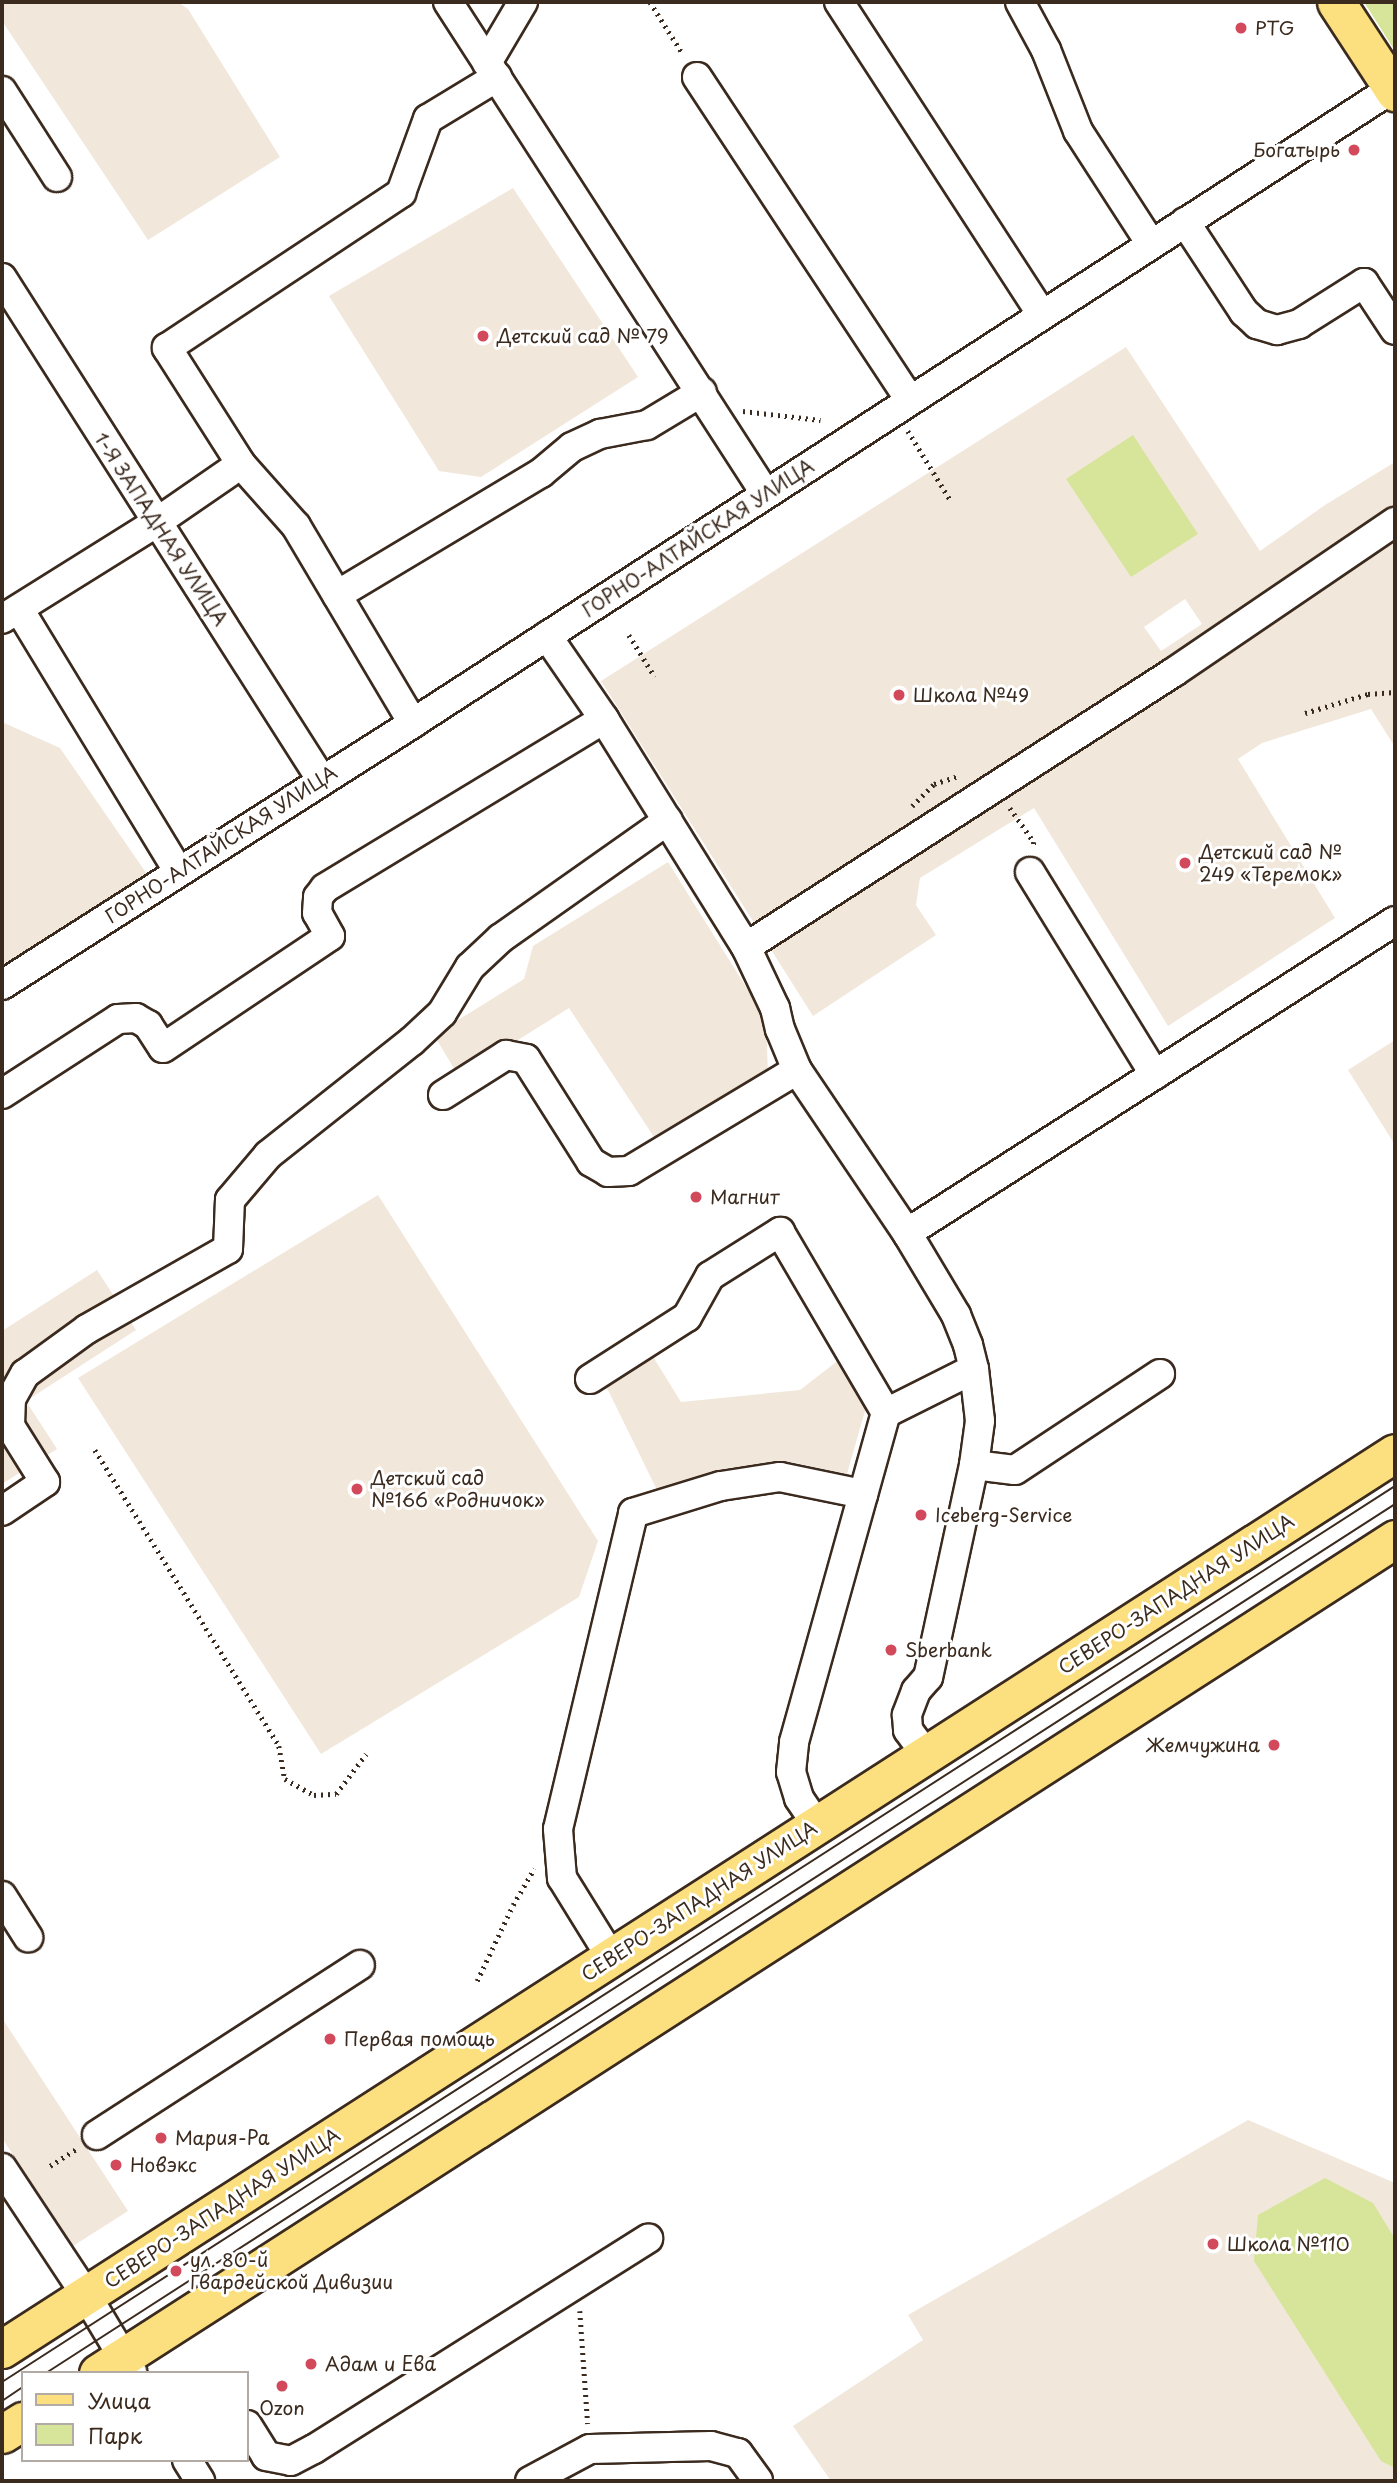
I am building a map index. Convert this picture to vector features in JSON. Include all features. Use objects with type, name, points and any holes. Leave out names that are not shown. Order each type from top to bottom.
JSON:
[{"type":"main road","points":[[1336,2],[1394,90]]},
{"type":"main road","name":"СЕВЕРО-ЗАПАДНАЯ УЛИЦА","points":[[2,2349],[1395,1453]]},
{"type":"main road","points":[[117,2367],[1395,1539]]},
{"type":"main road","points":[[2,2434],[21,2422]]},
{"type":"street","points":[[448,2],[765,493]]},
{"type":"street","points":[[413,723],[296,526],[241,464],[167,348],[401,193],[428,119],[492,70],[523,2]]},
{"type":"street","points":[[839,2],[1042,315]]},
{"type":"street","points":[[1020,2],[1046,50],[1078,131],[1151,244]]},
{"type":"street","points":[[697,77],[910,400]]},
{"type":"street","name":"ГОРНО-АЛТАЙСКАЯ УЛИЦА","points":[[2,985],[1394,90]]},
{"type":"street","points":[[2,91],[57,177]]},
{"type":"street","points":[[1185,222],[1244,312],[1257,324],[1278,330],[1299,324],[1364,283],[1395,330]]},
{"type":"street","name":"1-Я ЗАПАДНАЯ УЛИЦА","points":[[2,278],[321,779]]},
{"type":"street","points":[[337,595],[541,473],[572,447],[600,434],[647,425],[707,400]]},
{"type":"street","points":[[178,871],[11,614],[157,522],[241,464]]},
{"type":"street","points":[[746,947],[1174,672],[1395,522]]},
{"type":"street","points":[[547,636],[604,719],[746,947],[771,999],[779,1029],[797,1070],[907,1233],[956,1315],[974,1369],[981,1421],[928,1677],[916,1691],[907,1715],[908,1730],[926,1755]]},
{"type":"street","points":[[2,1094],[118,1019],[136,1018],[148,1025],[163,1048],[330,936],[317,912],[318,897],[325,888],[604,719]]},
{"type":"street","points":[[2,1511],[45,1482],[10,1426],[11,1399],[25,1374],[87,1329],[228,1249],[230,1200],[268,1155],[422,1032],[442,1013],[470,967],[501,938],[668,820]]},
{"type":"street","points":[[1030,872],[1155,1074]]},
{"type":"street","points":[[907,1233],[1395,920]]},
{"type":"street","points":[[443,1095],[506,1055],[526,1059],[591,1162],[608,1172],[629,1171],[797,1070]]},
{"type":"street","points":[[590,1379],[687,1317],[710,1276],[779,1232],[886,1413],[794,1742],[791,1772],[799,1798],[817,1825]]},
{"type":"street","points":[[886,1413],[974,1369]]},
{"type":"street","points":[[974,1465],[1015,1469],[1160,1374]]},
{"type":"street","points":[[611,1957],[562,1878],[558,1829],[633,1513],[721,1486],[780,1477],[863,1494]]},
{"type":"street","points":[[2,1896],[28,1937]]},
{"type":"street","points":[[97,2135],[360,1965]]},
{"type":"street","points":[[2,2168],[86,2295],[117,2367]]},
{"type":"street","points":[[248,2427],[266,2456],[291,2460],[578,2285],[648,2239]]},
{"type":"street","points":[[543,2478],[590,2449],[711,2446],[738,2453],[758,2481]]},
{"type":"street","points":[[188,2462],[200,2481]]},
{"type":"path","points":[[650,2],[697,77]]},
{"type":"path","points":[[707,400],[820,420]]},
{"type":"path","points":[[926,460],[951,501]]},
{"type":"path","points":[[629,635],[655,677]]},
{"type":"path","points":[[1305,713],[1368,694],[1395,692]]},
{"type":"path","points":[[995,787],[1034,842],[1030,872]]},
{"type":"path","points":[[95,1450],[279,1746],[285,1779],[314,1795],[336,1794],[366,1754]]},
{"type":"path","points":[[477,1981],[513,1905],[558,1829]]},
{"type":"path","points":[[578,2285],[590,2449]]},
{"type":"shaded area","points":[[2,2],[178,2],[188,9],[280,157],[148,240],[2,21]]},
{"type":"shaded area","name":"Детский сад № 79","points":[[513,188],[638,377],[481,477],[439,471],[329,296]]},
{"type":"shaded area","name":"Школа №49","points":[[1126,347],[1260,551],[1325,505],[1395,462],[1395,747],[1371,709],[1262,743],[1238,759],[1335,918],[1168,1026],[1034,808],[920,878],[916,905],[936,935],[813,1016],[601,681]],"holes":[[[1185,599],[1202,624],[1161,651],[1144,627]]]},
{"type":"shaded area","points":[[2,722],[60,748],[149,877],[2,972]]},
{"type":"shaded area","points":[[668,862],[766,1019],[768,1076],[658,1143],[569,1008],[459,1077],[434,1035],[524,979],[533,946]]},
{"type":"shaded area","points":[[1395,1040],[1395,1145],[1348,1070]]},
{"type":"shaded area","name":"Детский сад №166 «Родничок»","points":[[378,1195],[598,1541],[579,1597],[321,1754],[78,1378]]},
{"type":"shaded area","points":[[97,1270],[136,1330],[26,1401],[57,1449],[2,1484],[2,1331]]},
{"type":"shaded area","points":[[652,1355],[681,1402],[800,1390],[840,1359],[867,1404],[847,1474],[791,1462],[727,1468],[657,1490],[605,1384]]},
{"type":"shaded area","points":[[2,2018],[128,2211],[73,2246],[2,2138]]},
{"type":"shaded area","name":"Школа №110","points":[[1248,2120],[1395,2183],[1395,2481],[831,2481],[793,2426],[923,2340],[908,2315]]},
{"type":"green space","points":[[1364,2],[1395,2],[1395,51]]},
{"type":"green space","points":[[1133,435],[1198,534],[1131,577],[1066,479]]},
{"type":"green space","points":[[1325,2178],[1373,2203],[1395,2239],[1395,2468],[1381,2461],[1254,2261],[1258,2215]]},
{"type":"tram line","points":[[2,2382],[1395,1486]]},
{"type":"tram line","points":[[49,2371],[1395,1504]]},
{"type":"tram line","points":[[2,2401],[21,2388]]},
{"type":"place","name":"PTG","points":[[1241,28]]},
{"type":"place","name":"Богатырь","points":[[1354,150]]},
{"type":"place","name":"Детский сад № 79","points":[[483,336]]},
{"type":"place","name":"Школа №49","points":[[899,695]]},
{"type":"place","name":"Детский сад № 249 «Теремок»","points":[[1185,863]]},
{"type":"place","name":"Магнит","points":[[696,1197]]},
{"type":"place","name":"Детский сад №166 «Родничок»","points":[[357,1489]]},
{"type":"place","name":"Iceberg-Service","points":[[921,1515]]},
{"type":"place","name":"Sberbank","points":[[891,1650]]},
{"type":"place","name":"Жемчужина","points":[[1274,1745]]},
{"type":"place","name":"Первая помощь","points":[[330,2039]]},
{"type":"place","name":"Мария-Ра","points":[[161,2138]]},
{"type":"place","name":"Новэкс","points":[[116,2165]]},
{"type":"place","name":"Школа №110","points":[[1213,2244]]},
{"type":"place","name":"ул. 80-й Гвардейской Дивизии","points":[[176,2271]]},
{"type":"place","name":"Адам и Ева","points":[[311,2364]]},
{"type":"place","name":"Ozon","points":[[282,2386]]}]
